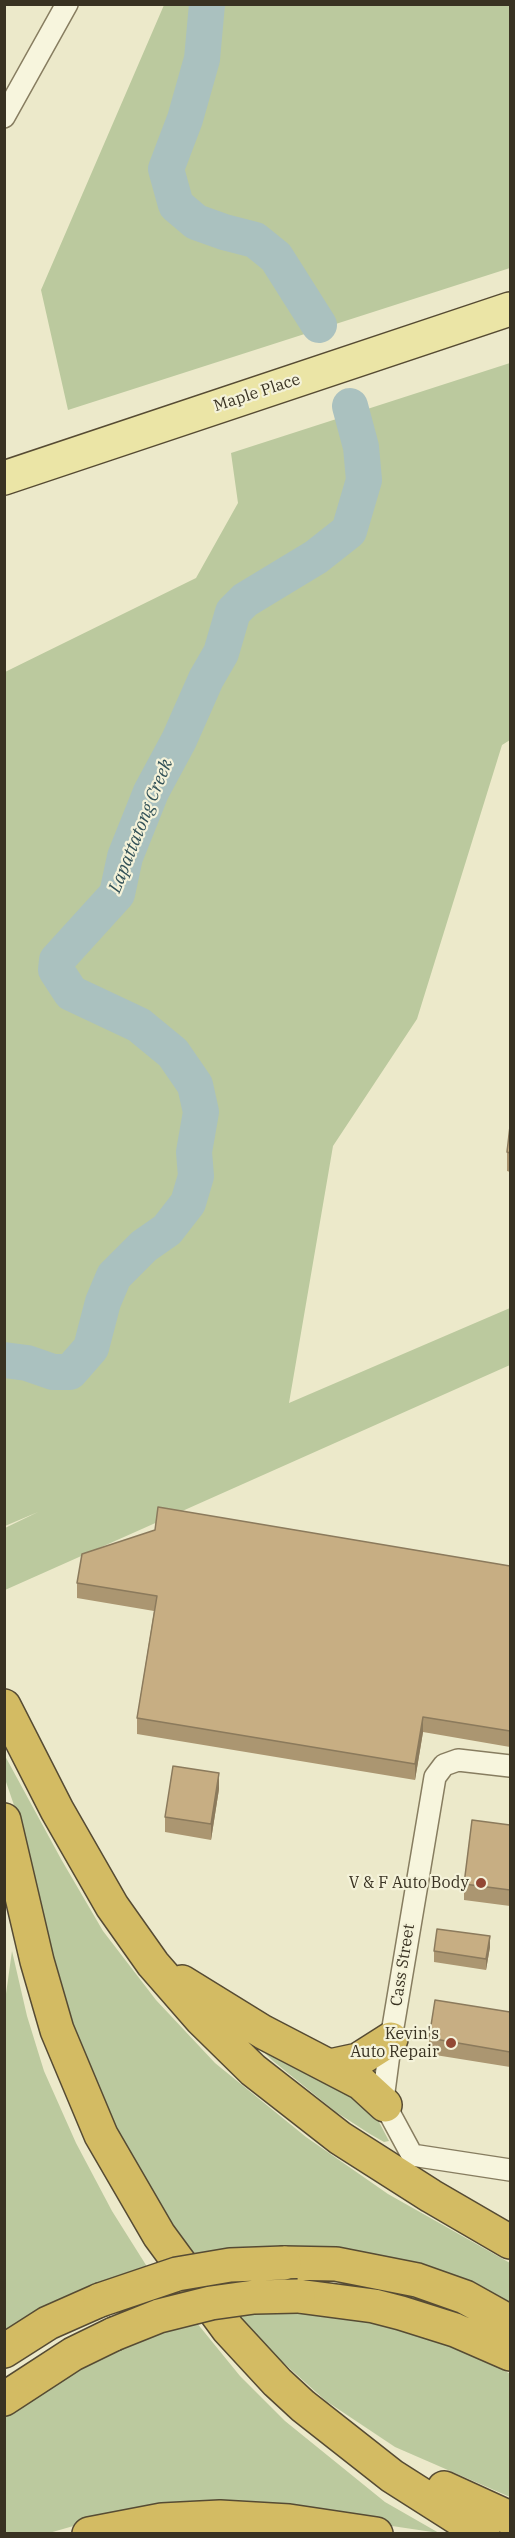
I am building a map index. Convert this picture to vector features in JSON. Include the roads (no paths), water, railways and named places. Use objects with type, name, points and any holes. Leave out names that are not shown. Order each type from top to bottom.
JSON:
[{"type":"highway","points":[[4,1706],[91,1873],[131,1936],[201,2019],[253,2070],[308,2115],[406,2166],[510,2242]]},
{"type":"highway","points":[[4,1820],[37,1961],[57,2030],[105,2143],[154,2227],[204,2299],[277,2382],[330,2430],[392,2476],[483,2534]]},
{"type":"highway","points":[[153,1964],[263,2032],[361,2083],[385,2105]]},
{"type":"highway","points":[[330,2066],[358,2060],[391,2039]]},
{"type":"highway","points":[[4,2351],[56,2319],[100,2300],[177,2274],[230,2265],[336,2264],[408,2277],[465,2297],[510,2322]]},
{"type":"highway","points":[[4,2399],[73,2354],[114,2334],[159,2316],[211,2303],[254,2298],[298,2296],[365,2305],[401,2313],[455,2330],[510,2354]]},
{"type":"highway","points":[[330,2430],[460,2496],[510,2518]]},
{"type":"highway","points":[[89,2534],[162,2520],[220,2517],[289,2521],[376,2534]]},
{"type":"main road","name":"Maple Place","points":[[4,478],[510,309]]},
{"type":"street","points":[[4,117],[67,4]]},
{"type":"street","name":"Cass Street","points":[[385,2105],[386,2073],[391,2039],[433,1784],[444,1765],[458,1760],[510,1766]]},
{"type":"street","points":[[385,2105],[406,2166],[510,2170]]},
{"type":"waterway","points":[[207,4],[202,59],[185,119],[166,169],[176,205],[196,222],[255,240],[276,257],[319,325]]},
{"type":"waterway","name":"Lapattatong Creek","points":[[4,1360],[27,1363],[53,1372],[70,1372],[91,1348],[103,1302],[114,1276],[144,1246],[167,1230],[188,1203],[196,1176],[194,1152],[201,1112],[195,1085],[173,1053],[139,1025],[71,993],[56,970],[57,960],[117,894],[125,857],[151,792],[221,653],[233,612],[245,600],[316,557],[349,531],[364,480],[361,447],[350,406]]},
{"type":"place","name":"V & F Auto Body","points":[[481,1883]]},
{"type":"place","name":"Kevin's Auto Repair","points":[[451,2043]]}]
